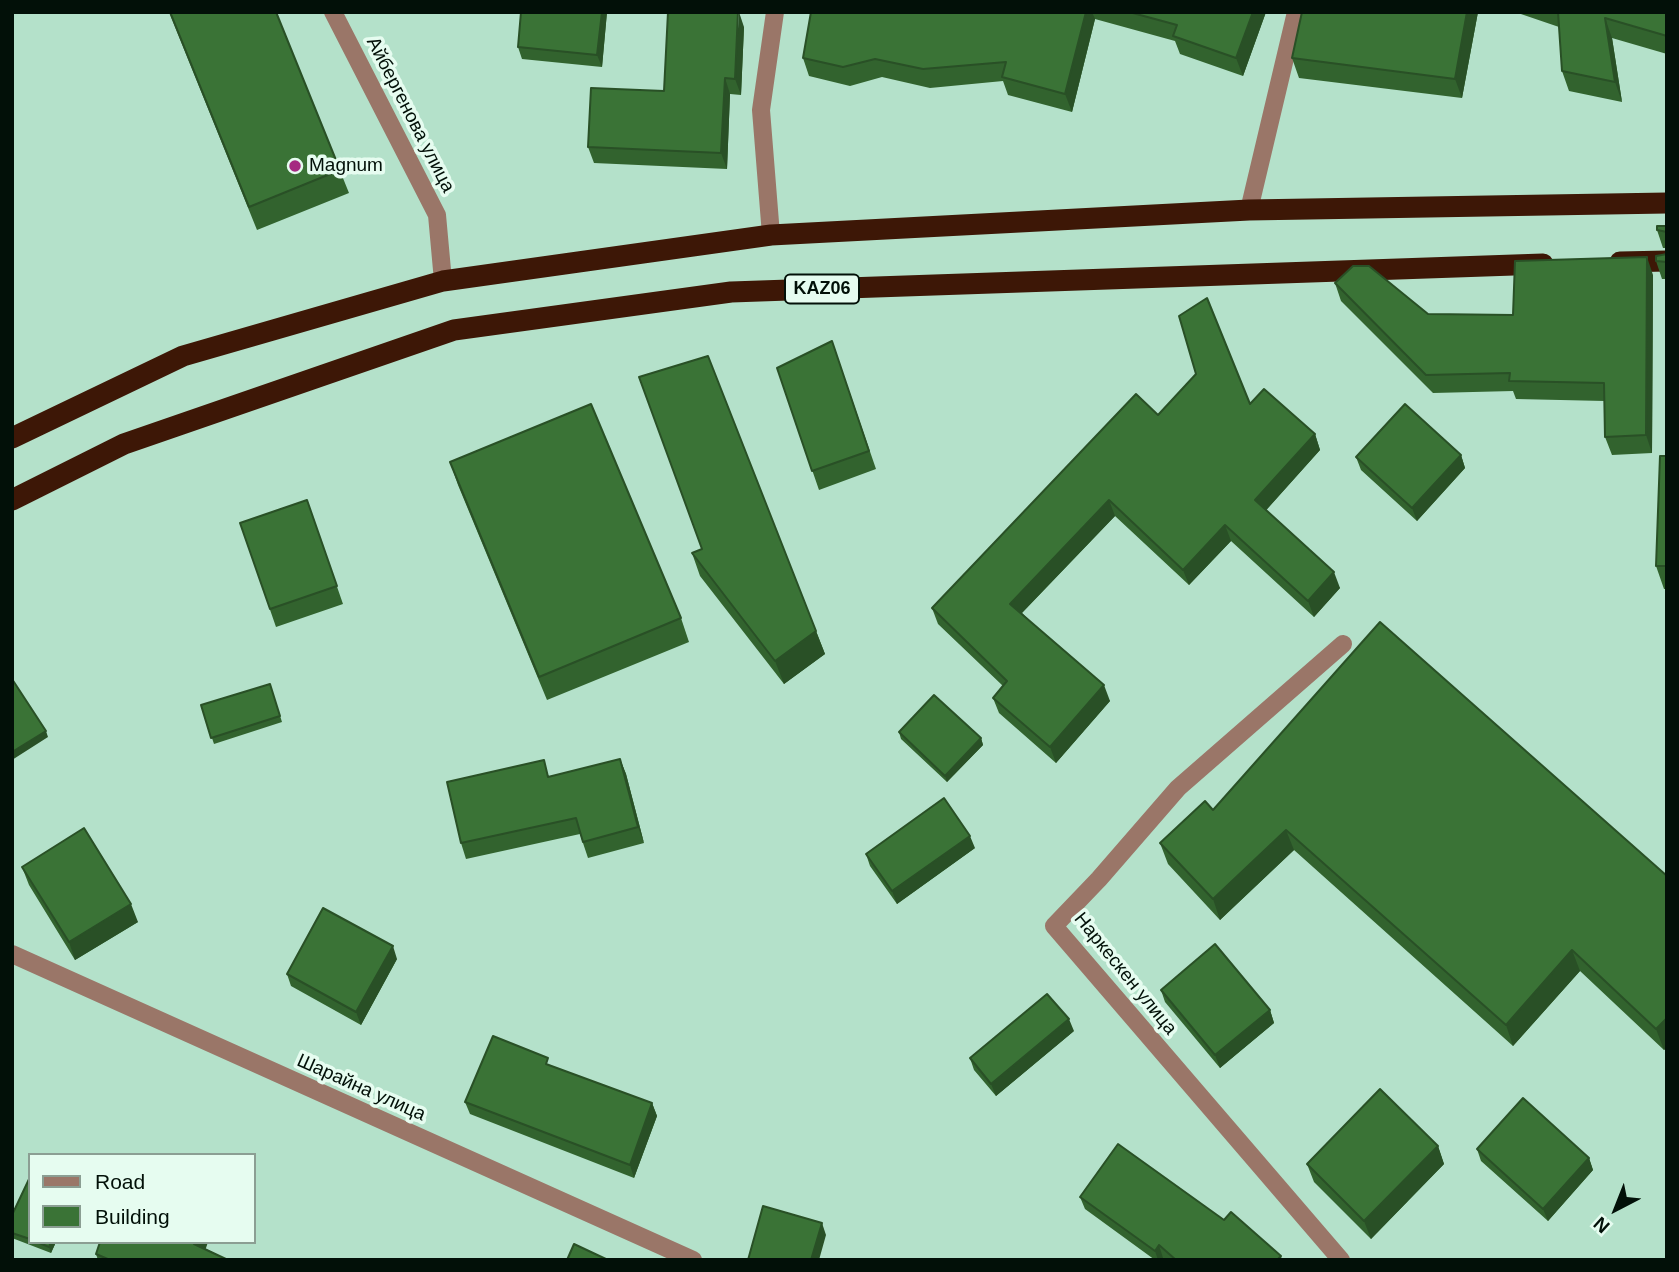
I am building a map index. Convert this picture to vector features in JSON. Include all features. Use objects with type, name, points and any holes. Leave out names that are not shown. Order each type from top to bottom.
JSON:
[{"type":"highway","points":[[12,438],[183,356],[443,281],[771,235],[1250,210],[1667,203]]},
{"type":"highway","points":[[1601,262],[1667,261]]},
{"type":"highway","name":"KАZ06","points":[[12,500],[124,444],[454,330],[731,292],[1562,264]]},
{"type":"street","name":"Айбергенова улица","points":[[333,12],[437,215],[443,281]]},
{"type":"street","points":[[771,235],[761,110],[775,12]]},
{"type":"street","points":[[1250,210],[1296,12]]},
{"type":"street","name":"Наркескен улица","points":[[1341,1260],[1054,926],[1178,788],[1343,644]]},
{"type":"street","name":"Шарайна улица","points":[[12,954],[693,1260]]},
{"type":"building","points":[[170,12],[276,12],[340,170],[249,207]]},
{"type":"building","points":[[521,12],[602,12],[597,55],[518,47]]},
{"type":"building","points":[[668,12],[738,12],[735,79],[725,78],[721,153],[588,147],[591,88],[664,91]]},
{"type":"building","points":[[811,12],[1086,12],[1065,94],[1002,77],[1006,62],[923,69],[875,59],[843,67],[803,58]]},
{"type":"building","points":[[1129,12],[1253,12],[1236,58],[1173,36],[1177,25]]},
{"type":"building","points":[[1302,12],[1467,12],[1455,79],[1292,58]]},
{"type":"building","points":[[1558,12],[1667,12],[1667,36],[1605,18],[1615,82],[1562,71]]},
{"type":"building","points":[[1657,226],[1667,226],[1667,232],[1657,230]]},
{"type":"building","points":[[1667,254],[1667,262],[1656,261],[1656,256]]},
{"type":"building","points":[[1647,257],[1646,435],[1605,437],[1604,383],[1509,381],[1510,373],[1426,375],[1335,283],[1353,266],[1369,266],[1428,314],[1513,315],[1515,261]]},
{"type":"building","points":[[1207,298],[1250,404],[1264,389],[1315,434],[1255,500],[1334,572],[1308,601],[1225,525],[1183,570],[1109,500],[1010,604],[1104,685],[1050,747],[993,698],[1007,681],[932,608],[1136,394],[1158,415],[1196,374],[1179,316]]},
{"type":"building","points":[[832,341],[869,451],[812,471],[777,368]]},
{"type":"building","points":[[708,356],[816,631],[775,661],[692,553],[702,549],[639,377]]},
{"type":"building","points":[[591,404],[681,618],[539,677],[450,462]]},
{"type":"building","points":[[1405,404],[1461,455],[1412,508],[1356,457]]},
{"type":"building","points":[[1660,456],[1667,456],[1667,566],[1656,566]]},
{"type":"building","points":[[307,500],[337,586],[270,609],[240,523]]},
{"type":"building","points":[[1380,622],[1667,876],[1667,1018],[1656,1029],[1572,950],[1506,1025],[1286,830],[1213,899],[1160,843],[1205,801],[1213,810]]},
{"type":"building","points":[[12,679],[46,731],[12,752]]},
{"type":"building","points":[[270,684],[280,716],[211,738],[201,705]]},
{"type":"building","points":[[934,695],[981,738],[945,776],[899,732]]},
{"type":"building","points":[[620,759],[638,827],[583,842],[576,818],[461,843],[447,782],[544,760],[548,777]]},
{"type":"building","points":[[944,798],[970,836],[892,891],[866,854]]},
{"type":"building","points":[[84,828],[131,904],[69,942],[22,867]]},
{"type":"building","points":[[323,908],[393,946],[356,1012],[287,974]]},
{"type":"building","points":[[1215,944],[1270,1010],[1215,1055],[1161,990]]},
{"type":"building","points":[[1047,994],[1069,1019],[991,1084],[970,1058]]},
{"type":"building","points":[[493,1036],[548,1058],[546,1064],[652,1103],[630,1165],[465,1102]]},
{"type":"building","points":[[1380,1089],[1438,1146],[1364,1221],[1307,1164]]},
{"type":"building","points":[[1523,1098],[1589,1158],[1543,1209],[1477,1149]]},
{"type":"building","points":[[1118,1144],[1224,1220],[1231,1212],[1281,1256],[1277,1260],[1176,1260],[1159,1245],[1155,1251],[1080,1197]]},
{"type":"building","points":[[28,1181],[28,1238],[12,1233],[12,1215]]},
{"type":"building","points":[[763,1206],[822,1223],[811,1260],[748,1260]]},
{"type":"building","points":[[99,1244],[194,1244],[228,1260],[110,1260],[96,1254]]},
{"type":"building","points":[[574,1244],[608,1260],[567,1260]]},
{"type":"place","name":"Magnum","points":[[295,166]]}]
